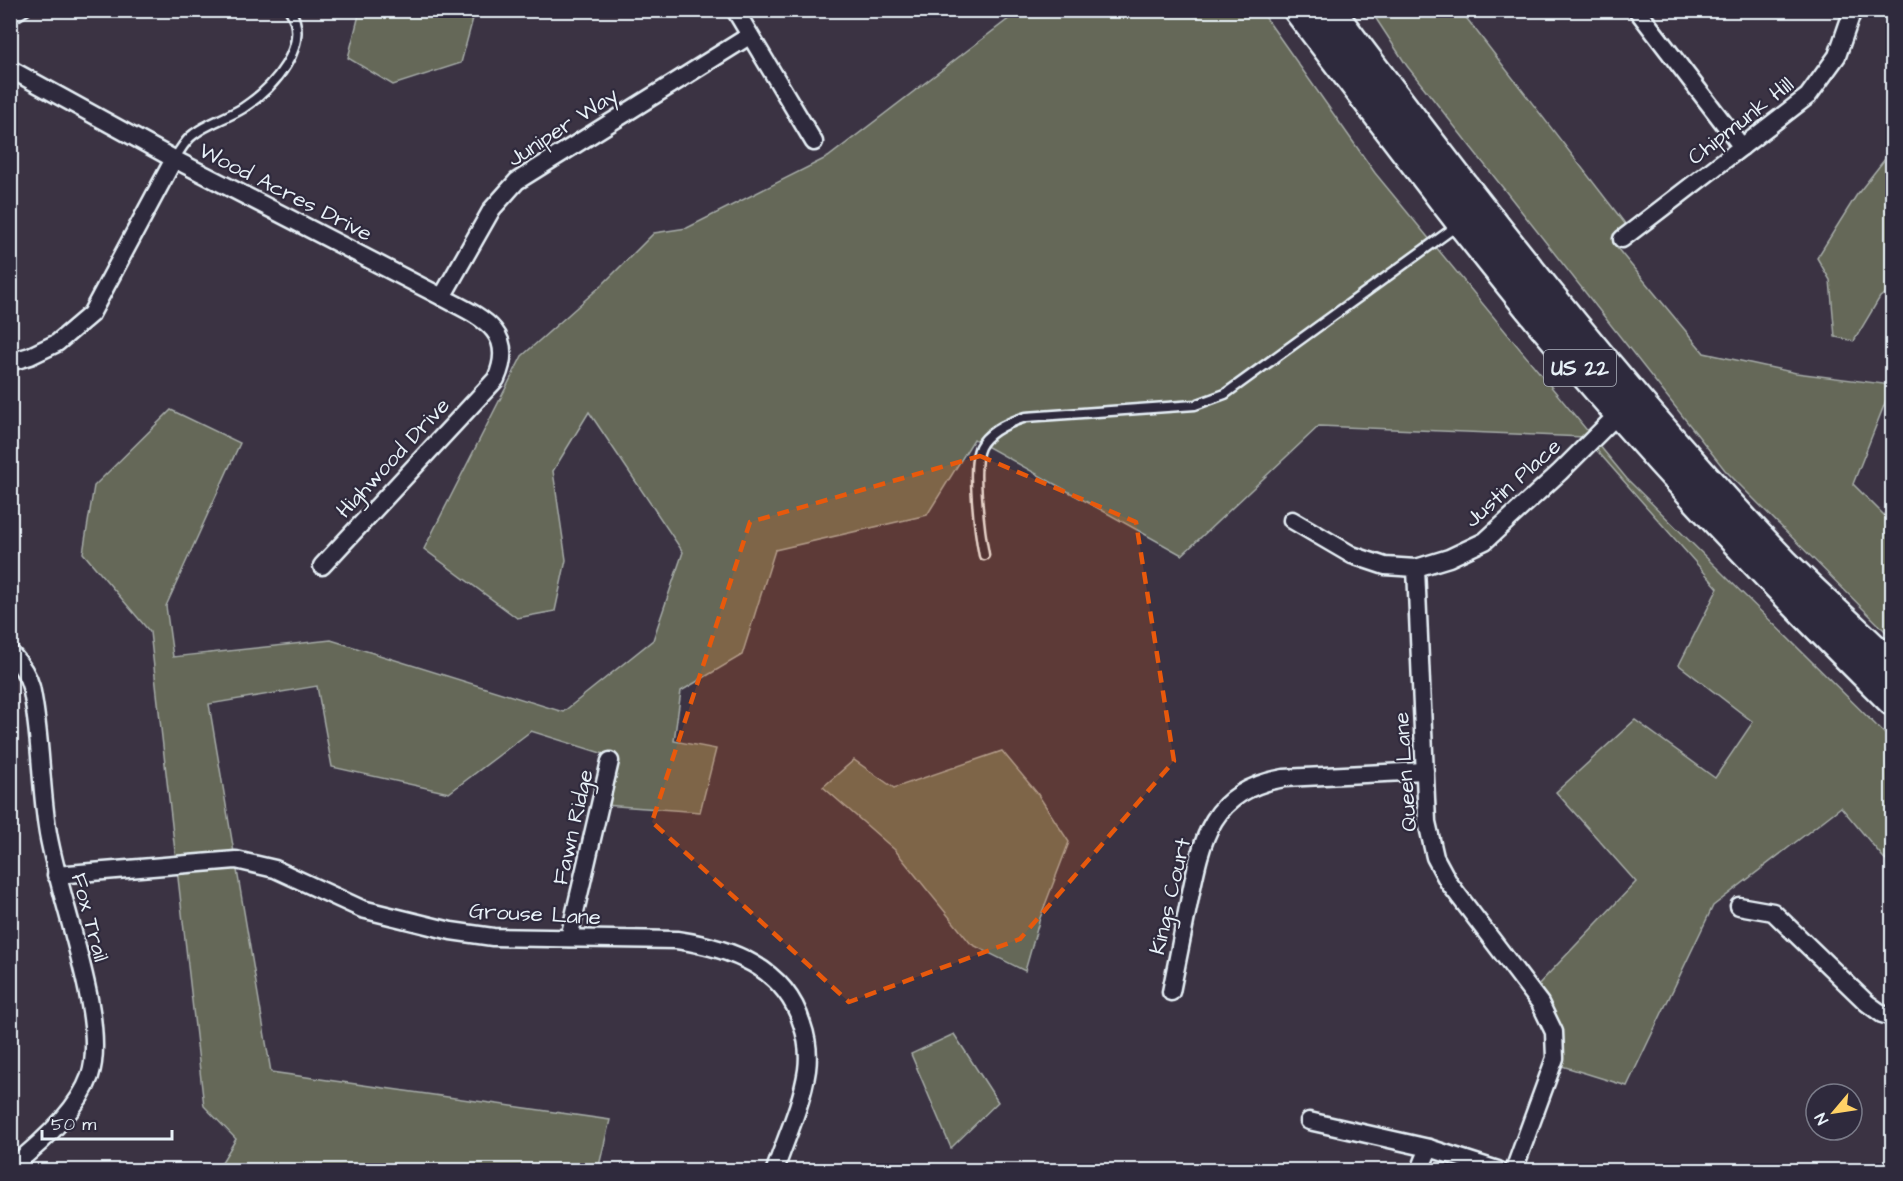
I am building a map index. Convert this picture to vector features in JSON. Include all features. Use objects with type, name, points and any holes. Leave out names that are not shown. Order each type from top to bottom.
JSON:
[{"type":"highway","name":"US 22","points":[[1298,10],[1461,223],[1618,413],[1798,608],[1893,701]]},
{"type":"highway","name":"US 22","points":[[1330,10],[1478,207],[1636,399],[1786,564],[1893,666]]},
{"type":"street","points":[[735,10],[814,142]]},
{"type":"street","points":[[1637,10],[1742,147]]},
{"type":"street","name":"Chipmunk Hill","points":[[1622,239],[1796,107],[1819,83],[1837,56],[1853,10]]},
{"type":"street","name":"Juniper Way","points":[[442,297],[492,209],[517,181],[749,36]]},
{"type":"street","name":"Wood Acres Drive","points":[[10,69],[174,159],[482,318],[494,329],[502,345],[503,358],[496,379]]},
{"type":"street","points":[[10,362],[30,356],[57,343],[91,314],[174,159]]},
{"type":"street","name":"Highwood Drive","points":[[322,566],[496,379]]},
{"type":"street","name":"Justin Place","points":[[1292,520],[1352,555],[1385,566],[1416,568],[1449,558],[1485,541],[1560,472],[1618,413]]},
{"type":"street","name":"Queen Lane","points":[[1416,568],[1427,822],[1435,857],[1449,883],[1540,1003],[1554,1032],[1555,1058],[1514,1170]]},
{"type":"street","name":"Fox Trail","points":[[10,652],[30,684],[46,827],[56,875],[87,992],[95,1035],[94,1059],[90,1077],[76,1105],[41,1143],[10,1168]]},
{"type":"street","name":"Fawn Ridge","points":[[569,938],[610,761]]},
{"type":"street","name":"Kings Court","points":[[1171,992],[1198,853],[1206,831],[1217,814],[1231,800],[1265,782],[1284,778],[1425,771]]},
{"type":"street","name":"Grouse Lane","points":[[56,875],[236,860],[274,869],[362,909],[451,931],[493,937],[677,940],[706,944],[745,958],[764,970],[781,985],[799,1014],[806,1036],[808,1059],[800,1096],[775,1170]]},
{"type":"street","points":[[1740,906],[1773,912],[1867,1003],[1882,1014],[1893,1017]]},
{"type":"street","points":[[1309,1120],[1429,1149],[1498,1170]]},
{"type":"street","points":[[1420,1170],[1429,1149]]},
{"type":"lane","points":[[10,20],[26,10]]},
{"type":"lane","points":[[174,159],[192,136],[250,103],[286,65],[295,49],[298,35],[290,10]]},
{"type":"lane","points":[[984,555],[976,468],[980,447],[1004,424],[1026,417],[1195,405],[1225,393],[1461,223]]},
{"type":"highlighted area","points":[[980,456],[1136,522],[1174,761],[1020,939],[849,1002],[652,822],[750,522]]},
{"type":"green space","points":[[360,10],[475,11],[461,63],[393,85],[348,58]]},
{"type":"green space","points":[[1008,11],[1261,11],[1375,173],[1627,479],[1892,741],[1892,868],[1841,807],[1713,906],[1627,1086],[1549,1062],[1552,1025],[1536,987],[1636,882],[1556,792],[1635,720],[1715,778],[1753,722],[1679,665],[1718,588],[1585,437],[1319,426],[1182,555],[974,439],[927,515],[775,550],[742,655],[681,691],[674,741],[716,749],[700,812],[604,805],[617,758],[531,731],[449,793],[332,767],[317,686],[209,704],[271,1072],[610,1120],[598,1170],[217,1170],[236,1139],[204,1106],[150,632],[83,553],[94,486],[171,410],[240,443],[166,606],[173,657],[331,640],[563,712],[653,640],[683,552],[589,412],[553,471],[566,560],[555,611],[517,618],[424,549],[522,356],[603,284],[654,233],[687,228],[828,157],[1011,17]]},
{"type":"green space","points":[[1371,11],[1461,11],[1633,234],[1617,248],[1704,353],[1796,373],[1892,385],[1853,484],[1892,523],[1892,638],[1725,470],[1407,66]]},
{"type":"green space","points":[[1892,150],[1892,289],[1880,297],[1854,341],[1835,337],[1830,280],[1817,258],[1856,196]]},
{"type":"green space","points":[[1002,751],[1037,793],[1069,842],[1040,918],[1025,971],[971,944],[895,850],[823,787],[854,760],[894,788]]},
{"type":"green space","points":[[954,1034],[998,1102],[951,1148],[911,1054]]}]
